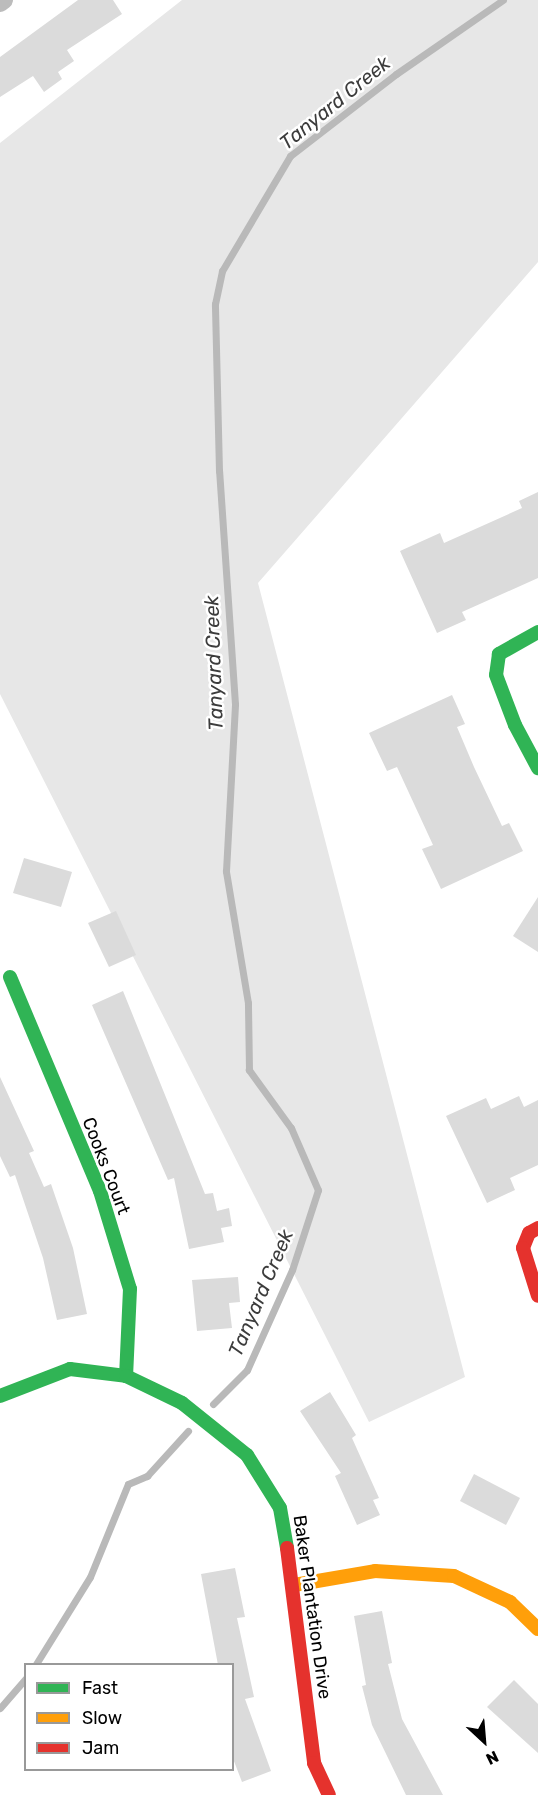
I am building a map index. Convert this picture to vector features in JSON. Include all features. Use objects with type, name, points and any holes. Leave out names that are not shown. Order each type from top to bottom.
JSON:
[{"type":"street","points":[[0,3],[4,0]]},
{"type":"street","points":[[538,632],[499,654],[496,675],[515,725],[538,768]]},
{"type":"street","name":"Cooks Court","points":[[10,977],[100,1191],[130,1289],[126,1376]]},
{"type":"street","points":[[538,1228],[530,1233],[522,1248],[538,1296]]},
{"type":"street","name":"Baker Plantation Drive","points":[[0,1396],[70,1370],[126,1376],[182,1403],[247,1455],[280,1508],[294,1585],[314,1763],[329,1795]]},
{"type":"street","points":[[294,1585],[375,1571],[454,1576],[510,1602],[538,1629]]},
{"type":"shaded area","points":[[182,0],[538,0],[538,262],[258,583],[465,1377],[369,1422],[0,694],[0,143]]},
{"type":"building","points":[[78,0],[113,0],[122,14],[67,50],[74,61],[58,72],[62,79],[44,92],[33,76],[0,97],[0,57]]},
{"type":"building","points":[[538,492],[538,578],[462,612],[466,620],[437,633],[400,551],[440,533],[444,543],[522,508],[519,501]]},
{"type":"building","points":[[452,695],[465,724],[457,727],[474,767],[502,826],[509,823],[523,851],[441,889],[422,849],[433,845],[397,767],[387,771],[369,733]]},
{"type":"building","points":[[24,858],[72,872],[61,907],[13,893]]},
{"type":"building","points":[[538,897],[538,952],[513,936]]},
{"type":"building","points":[[116,911],[136,955],[109,967],[88,923]]},
{"type":"building","points":[[123,991],[205,1194],[213,1193],[217,1211],[229,1208],[232,1226],[221,1228],[224,1242],[189,1249],[174,1178],[168,1180],[92,1005]]},
{"type":"building","points":[[0,1077],[34,1151],[29,1153],[44,1187],[51,1184],[73,1248],[87,1314],[57,1320],[43,1258],[15,1175],[10,1177],[0,1156]]},
{"type":"building","points":[[519,1096],[524,1107],[538,1100],[538,1165],[510,1178],[515,1190],[487,1203],[446,1116],[486,1098],[491,1109]]},
{"type":"building","points":[[238,1277],[240,1302],[229,1303],[232,1328],[197,1331],[192,1280]]},
{"type":"building","points":[[330,1392],[356,1435],[352,1438],[379,1498],[373,1500],[380,1515],[357,1525],[335,1476],[341,1473],[300,1411]]},
{"type":"building","points":[[474,1474],[520,1498],[506,1525],[460,1501]]},
{"type":"building","points":[[235,1568],[245,1617],[237,1618],[254,1697],[245,1699],[271,1771],[242,1782],[234,1761],[234,1663],[218,1663],[201,1574]]},
{"type":"building","points":[[382,1611],[392,1663],[388,1664],[402,1719],[443,1795],[406,1795],[372,1725],[362,1686],[366,1685],[354,1616]]},
{"type":"building","points":[[514,1680],[538,1704],[538,1753],[487,1707]]},
{"type":"waterway","name":"Tanyard Creek","points":[[213,1404],[247,1370],[292,1270],[318,1190],[291,1128],[249,1070],[248,1003],[226,871],[235,704],[219,471],[215,304],[222,271],[290,156],[396,74],[503,0]]},
{"type":"waterway","name":"Tanyard Creek","points":[[37,1663],[90,1577],[128,1484],[147,1476],[188,1431]]},
{"type":"waterway","name":"Tanyard Creek","points":[[0,1708],[24,1680]]},
{"type":"traffic: fast","points":[[538,632],[499,654],[496,675],[515,725],[538,768]]},
{"type":"traffic: fast","points":[[10,977],[100,1191],[130,1289],[126,1376]]},
{"type":"traffic: fast","points":[[0,1396],[70,1369],[126,1376],[182,1403],[247,1455],[280,1508],[287,1548]]},
{"type":"traffic: slow","points":[[294,1585],[375,1571],[454,1576],[510,1602],[538,1629]]},
{"type":"traffic: jam","points":[[538,1228],[529,1233],[523,1248],[538,1296]]},
{"type":"traffic: jam","points":[[287,1548],[314,1763],[329,1795]]}]
